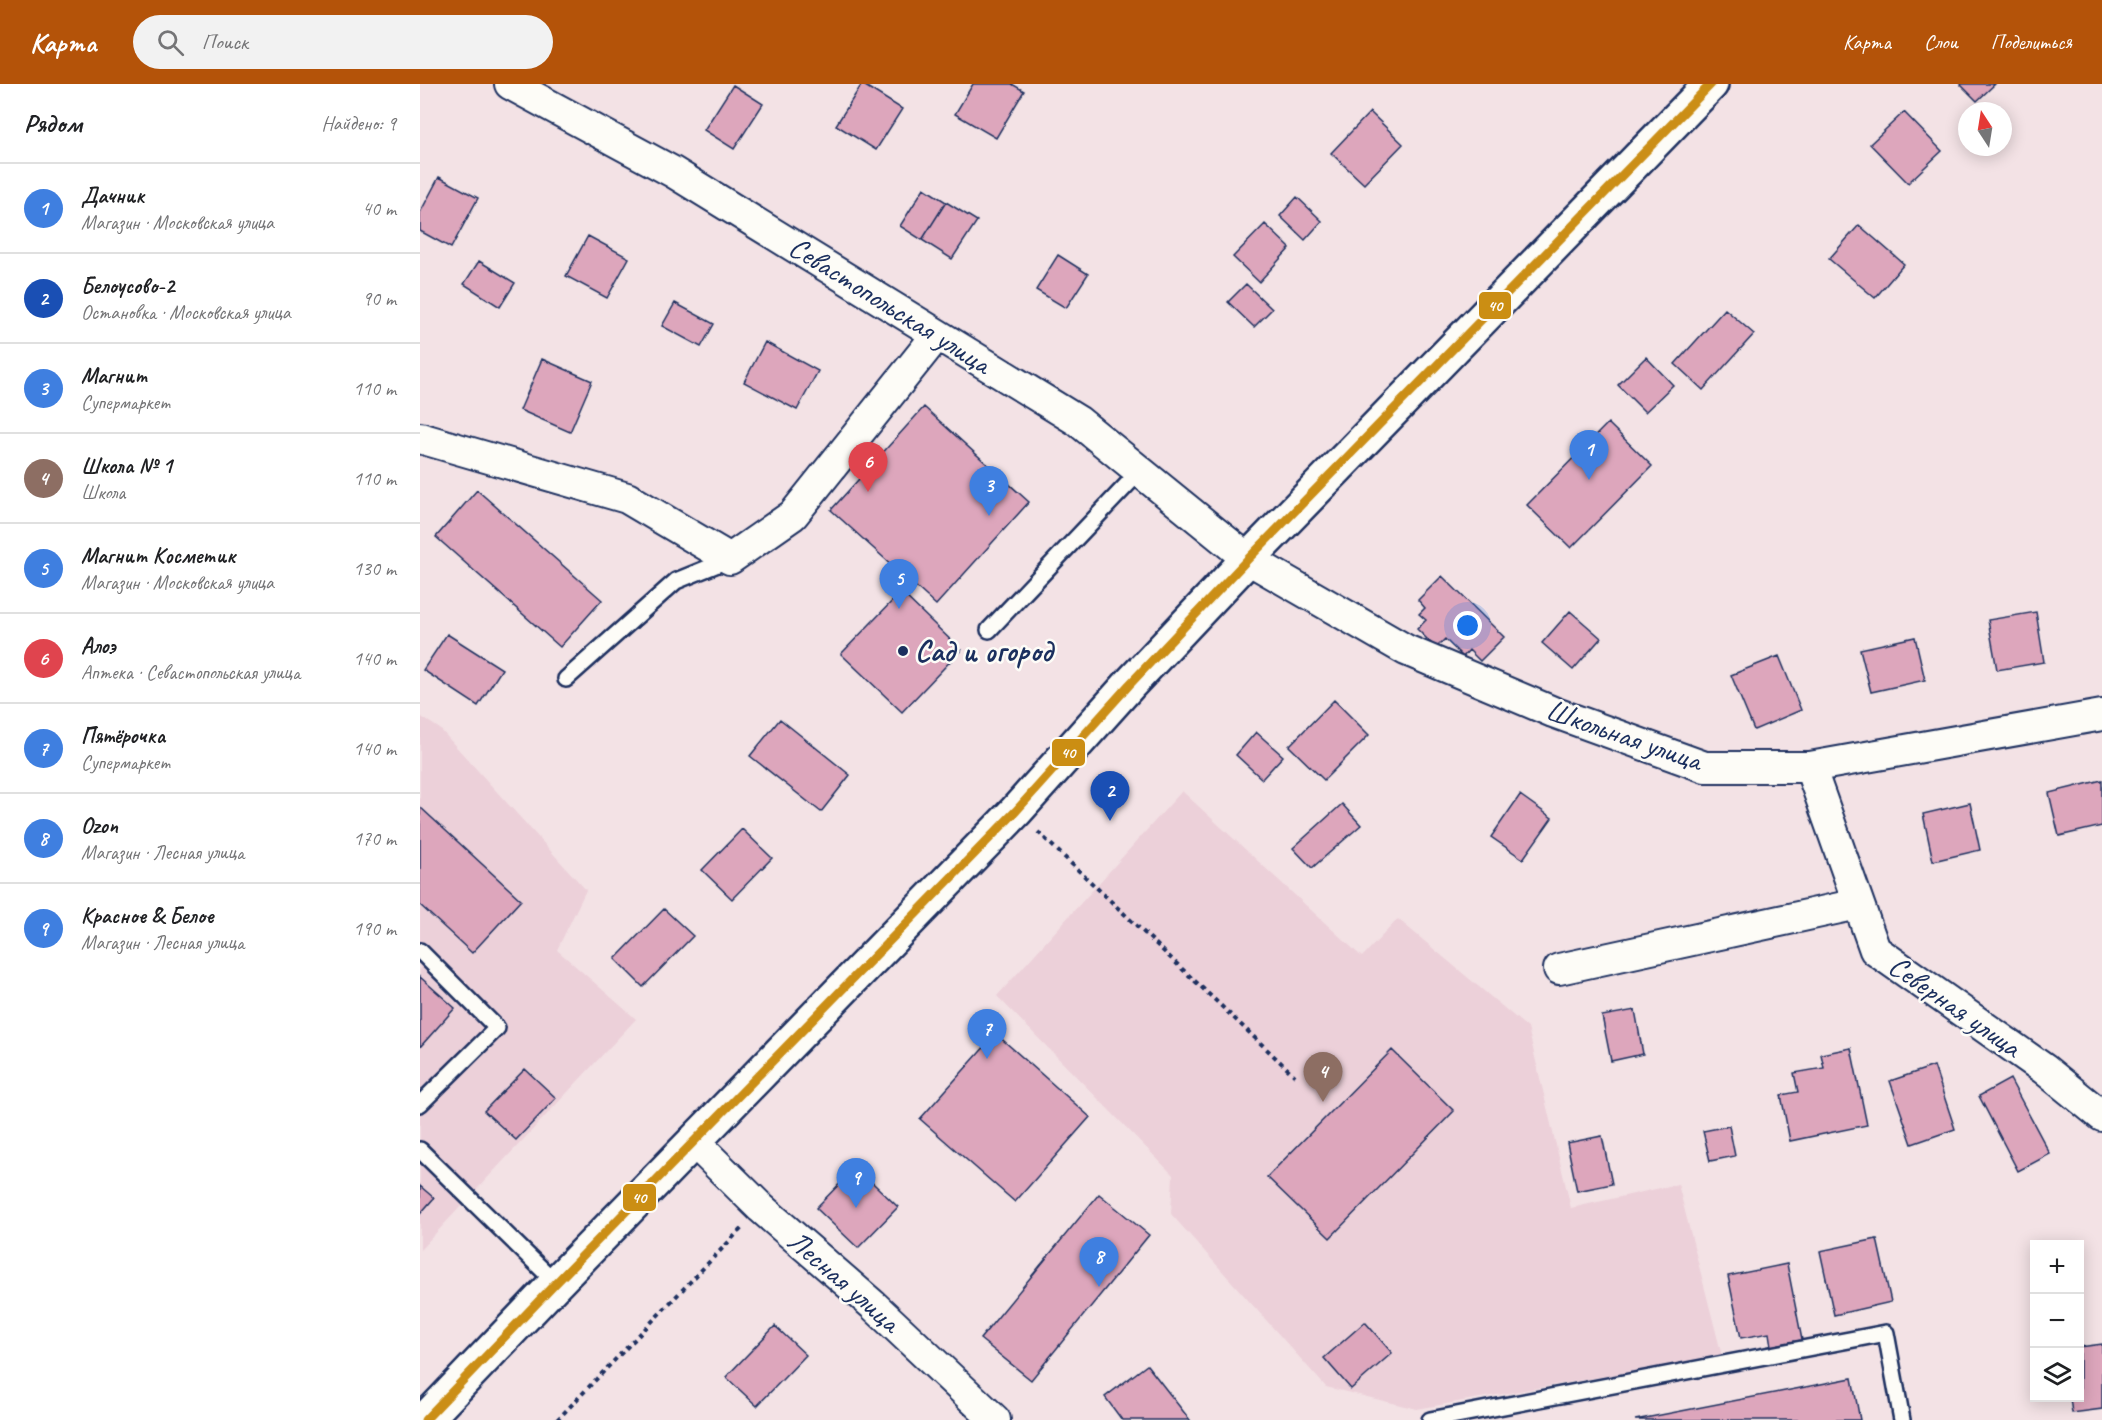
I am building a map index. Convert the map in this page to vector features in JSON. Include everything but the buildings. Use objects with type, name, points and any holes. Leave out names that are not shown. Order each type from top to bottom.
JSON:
[{"type":"highway","points":[[425,1420],[693,1141],[1016,811],[1129,685],[1248,558],[1711,84]]},
{"type":"street","name":"Севастопольская улица","points":[[510,84],[673,172],[1078,421],[1248,558]]},
{"type":"street","points":[[420,438],[627,498],[730,559],[793,515],[937,335]]},
{"type":"street","name":"Школьная улица","points":[[1248,558],[1406,650],[1553,712],[1704,767],[1810,767],[2102,716]]},
{"type":"street","name":"Северная улица","points":[[1810,767],[1875,950],[2044,1069],[2102,1116]]},
{"type":"street","points":[[1559,969],[1858,904]]},
{"type":"street","name":"Лесная улица","points":[[693,1141],[761,1208],[873,1305],[995,1420]]},
{"type":"lane","points":[[988,630],[1140,471]]},
{"type":"lane","points":[[566,679],[675,581],[730,559]]},
{"type":"lane","points":[[420,951],[497,1028],[420,1104]]},
{"type":"lane","points":[[420,1150],[556,1283]]},
{"type":"lane","points":[[1430,1420],[1886,1333],[1902,1420]]},
{"type":"path","points":[[1016,811],[1296,1076]]},
{"type":"path","points":[[557,1420],[761,1208]]},
{"type":"shaded area","points":[[420,716],[440,729],[586,890],[557,950],[636,1019],[420,1250]]},
{"type":"shaded area","points":[[1182,791],[1362,957],[1398,919],[1528,1028],[1571,1208],[1678,1184],[1722,1356],[1417,1409],[1326,1387],[1171,1214],[1173,1175],[997,996]]},
{"type":"transit line","name":"40","points":[[425,1420],[1016,811],[1129,685],[1248,559],[1711,84]]},
{"type":"place","name":"Дачник","points":[[1589,480]]},
{"type":"place","name":"Алоэ","points":[[868,492]]},
{"type":"place","name":"Магнит","points":[[989,516]]},
{"type":"place","name":"Магнит Косметик","points":[[899,609]]},
{"type":"place","name":"Сад и огород","points":[[903,651]]},
{"type":"place","name":"Белоусово-2","points":[[1110,821]]},
{"type":"place","name":"Пятёрочка","points":[[987,1059]]},
{"type":"place","name":"Школа № 1","points":[[1323,1102]]},
{"type":"place","name":"Красное & Белое","points":[[856,1208]]},
{"type":"place","name":"Ozon","points":[[1099,1287]]}]
